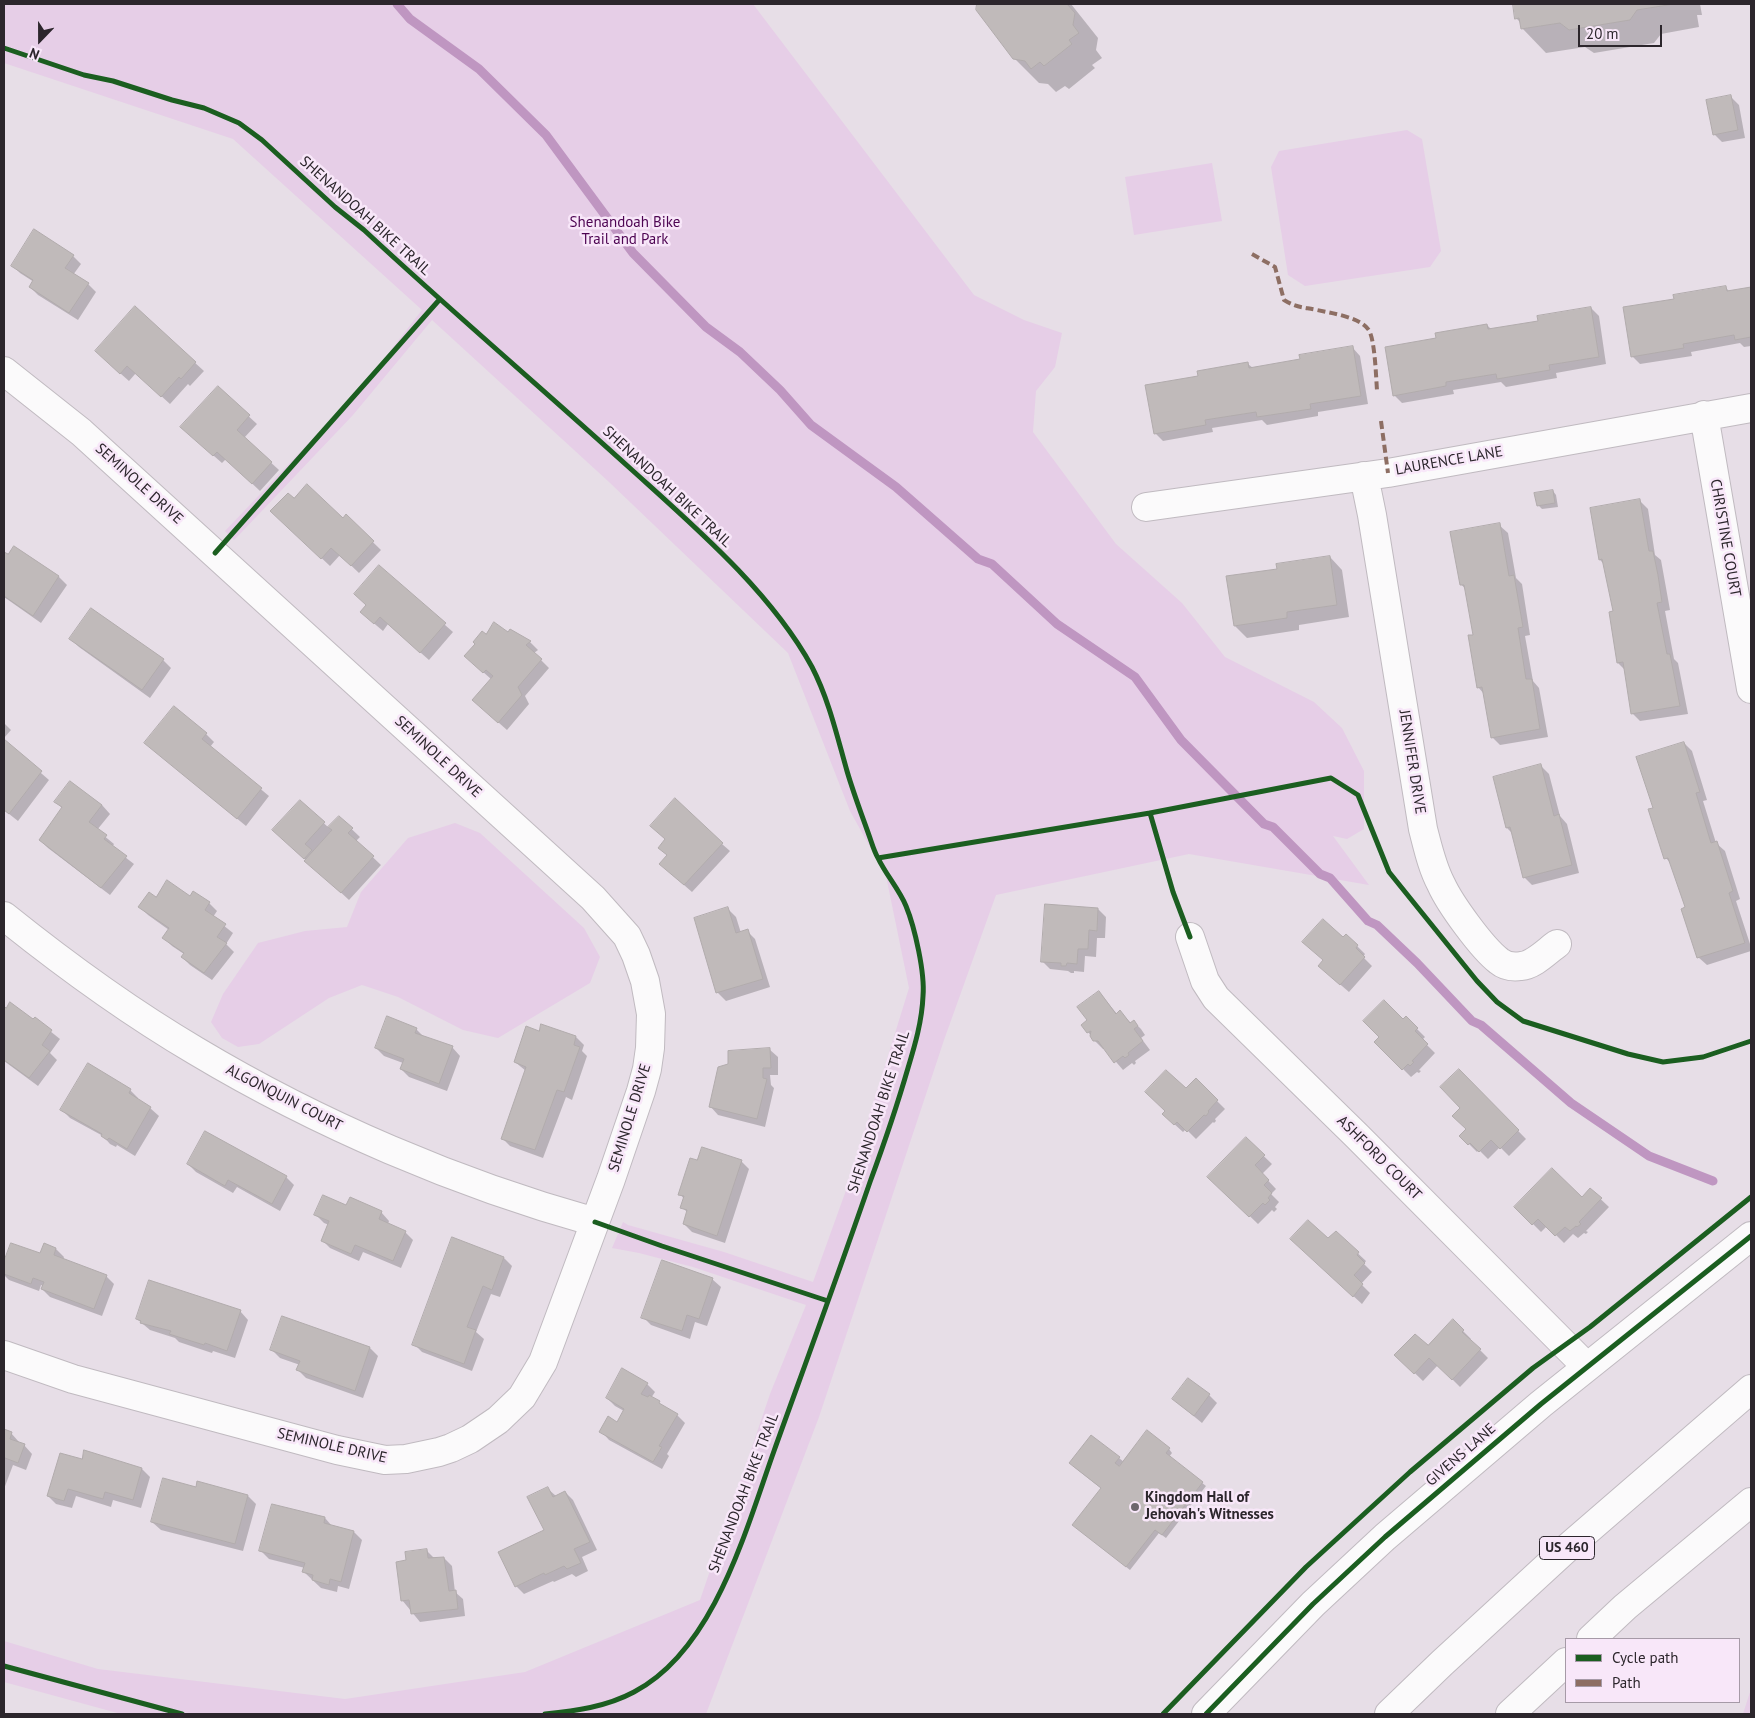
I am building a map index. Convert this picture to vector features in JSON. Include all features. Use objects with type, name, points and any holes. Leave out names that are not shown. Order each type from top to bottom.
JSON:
[{"type":"main road","name":"SEMINOLE DRIVE","points":[[4,371],[81,432],[593,898],[627,936],[646,981],[651,1014],[650,1048],[641,1091],[543,1362],[522,1397],[498,1420],[470,1439],[439,1452],[406,1459],[385,1460],[337,1450],[73,1379],[4,1356]]},
{"type":"main road","name":"LAURENCE LANE","points":[[1146,507],[1364,476],[1751,408]]},
{"type":"main road","name":"CHRISTINE COURT","points":[[1704,415],[1751,689]]},
{"type":"main road","name":"JENNIFER DRIVE","points":[[1364,476],[1423,829],[1440,884],[1461,917],[1479,939],[1502,962],[1512,966],[1526,966],[1557,944]]},
{"type":"main road","name":"ALGONQUIN COURT","points":[[4,916],[49,952],[121,1003],[195,1051],[266,1091],[340,1127],[456,1176],[535,1204],[595,1222]]},
{"type":"main road","name":"ASHFORD COURT","points":[[1190,937],[1205,981],[1216,998],[1357,1136],[1587,1367]]},
{"type":"main road","name":"GIVENS LANE","points":[[1206,1714],[1313,1604],[1384,1537],[1505,1434],[1751,1236]]},
{"type":"main road","name":"US 460","points":[[1389,1714],[1566,1549],[1751,1389]]},
{"type":"main road","points":[[1592,1638],[1626,1607],[1751,1502]]},
{"type":"main road","points":[[1510,1714],[1565,1663]]},
{"type":"green space","name":"Shenandoah Bike Trail and Park","points":[[4,4],[753,4],[974,295],[1024,320],[1062,333],[1055,367],[1036,391],[1033,432],[1116,544],[1182,603],[1225,657],[1314,702],[1342,728],[1364,771],[1364,829],[1347,839],[1333,836],[1369,885],[1189,854],[996,895],[944,1040],[819,1417],[706,1714],[121,1714],[4,1682],[4,1641],[98,1669],[345,1699],[525,1672],[700,1600],[770,1394],[806,1305],[693,1267],[612,1248],[623,1222],[724,1252],[813,1282],[849,1182],[909,988],[886,876],[850,811],[788,653],[609,482],[432,320],[353,415],[239,535],[234,540],[225,531],[344,406],[376,369],[422,310],[233,139],[4,63]]},
{"type":"green space","points":[[1407,130],[1422,139],[1441,251],[1430,267],[1305,286],[1288,275],[1271,167],[1279,151]]},
{"type":"green space","points":[[1212,163],[1222,221],[1134,235],[1125,177]]},
{"type":"green space","points":[[455,823],[480,833],[584,928],[600,957],[590,983],[498,1038],[463,1030],[398,997],[362,985],[329,998],[259,1044],[238,1047],[222,1038],[211,1022],[223,994],[258,943],[305,931],[347,927],[361,892],[408,838]]},
{"type":"green space","points":[[1751,1689],[1751,1714],[1743,1714]]},
{"type":"building","points":[[977,4],[1067,4],[1075,13],[1073,25],[1079,33],[1069,40],[1072,44],[1044,66],[1040,62],[1031,69],[1025,61],[1013,59],[976,10]]},
{"type":"building","points":[[1513,4],[1674,4],[1637,10],[1630,20],[1569,30],[1560,23],[1521,29],[1519,18],[1515,19]]},
{"type":"building","points":[[1731,95],[1738,130],[1713,135],[1706,100]]},
{"type":"building","points":[[34,229],[74,255],[65,268],[89,283],[69,313],[29,287],[33,280],[11,266]]},
{"type":"building","points":[[1726,286],[1727,291],[1751,287],[1751,337],[1735,340],[1734,335],[1683,344],[1684,348],[1631,357],[1623,307],[1674,299],[1673,295]]},
{"type":"building","points":[[135,306],[196,362],[161,397],[127,366],[120,374],[95,351]]},
{"type":"building","points":[[1591,307],[1599,357],[1549,365],[1550,370],[1497,379],[1496,374],[1446,382],[1446,386],[1393,396],[1385,347],[1436,338],[1435,333],[1487,324],[1488,329],[1538,321],[1537,316]]},
{"type":"building","points":[[1353,346],[1361,396],[1310,404],[1311,409],[1257,417],[1256,412],[1205,420],[1206,425],[1154,434],[1145,385],[1198,376],[1197,371],[1248,362],[1249,368],[1300,359],[1299,355]]},
{"type":"building","points":[[218,386],[250,415],[237,430],[272,462],[252,484],[217,452],[213,456],[180,427]]},
{"type":"building","points":[[307,484],[343,518],[346,514],[374,541],[351,566],[331,548],[321,559],[270,511],[288,493],[294,498]]},
{"type":"building","points":[[1553,490],[1555,503],[1537,506],[1534,493]]},
{"type":"building","points":[[1640,499],[1649,551],[1653,551],[1658,575],[1662,602],[1657,603],[1667,654],[1670,654],[1680,706],[1631,714],[1623,662],[1617,663],[1609,612],[1613,611],[1602,559],[1599,560],[1590,508]]},
{"type":"building","points":[[1500,523],[1509,576],[1514,575],[1523,627],[1518,628],[1526,679],[1532,679],[1540,729],[1491,738],[1482,687],[1477,688],[1468,635],[1473,635],[1464,585],[1460,585],[1450,532]]},
{"type":"building","points":[[14,546],[59,576],[33,616],[4,596],[4,552],[8,554]]},
{"type":"building","points":[[1330,556],[1337,605],[1287,612],[1287,618],[1234,626],[1226,576],[1277,569],[1276,564]]},
{"type":"building","points":[[379,565],[446,623],[420,653],[380,617],[374,624],[360,612],[366,605],[354,594]]},
{"type":"building","points":[[91,608],[164,659],[142,690],[69,639]]},
{"type":"building","points":[[494,622],[508,632],[510,629],[531,641],[526,645],[542,659],[518,687],[522,695],[498,723],[472,700],[493,676],[486,670],[483,673],[464,656],[475,644],[473,642],[482,631],[486,634]]},
{"type":"building","points":[[174,706],[207,733],[202,739],[262,788],[237,819],[144,743]]},
{"type":"building","points":[[4,739],[42,771],[9,814],[4,810]]},
{"type":"building","points":[[1684,742],[1700,792],[1696,793],[1711,843],[1717,841],[1733,891],[1729,893],[1745,943],[1697,958],[1681,909],[1685,907],[1668,858],[1664,859],[1648,809],[1653,808],[1636,757]]},
{"type":"building","points":[[1541,764],[1554,816],[1559,814],[1572,865],[1523,878],[1510,827],[1506,828],[1493,777]]},
{"type":"building","points":[[70,781],[102,805],[89,822],[107,835],[104,839],[127,856],[101,888],[39,840],[62,807],[54,802]]},
{"type":"building","points":[[675,798],[723,843],[684,885],[659,864],[667,855],[658,848],[665,839],[650,826]]},
{"type":"building","points":[[300,800],[325,822],[305,844],[312,850],[304,859],[272,830]]},
{"type":"building","points":[[339,816],[353,828],[348,833],[374,856],[341,893],[304,861],[332,830],[328,827]]},
{"type":"building","points":[[167,880],[190,896],[193,891],[210,902],[205,910],[226,924],[217,937],[227,943],[204,973],[181,957],[184,953],[162,938],[169,928],[138,907],[149,892],[156,897]]},
{"type":"building","points":[[1045,904],[1098,908],[1097,931],[1089,930],[1088,949],[1078,949],[1077,964],[1067,963],[1066,966],[1061,966],[1061,963],[1041,962]]},
{"type":"building","points":[[728,907],[736,933],[748,929],[763,979],[716,993],[694,918]]},
{"type":"building","points":[[1323,919],[1343,937],[1346,934],[1358,945],[1356,948],[1365,957],[1340,985],[1318,966],[1323,960],[1302,942]]},
{"type":"building","points":[[1099,991],[1116,1014],[1120,1010],[1130,1023],[1134,1020],[1138,1026],[1134,1029],[1143,1041],[1128,1053],[1129,1055],[1125,1058],[1123,1056],[1114,1063],[1098,1041],[1093,1041],[1090,1036],[1091,1031],[1087,1033],[1081,1025],[1087,1020],[1077,1007]]},
{"type":"building","points":[[1384,1000],[1403,1019],[1406,1016],[1418,1028],[1415,1031],[1428,1044],[1412,1061],[1414,1062],[1410,1066],[1408,1064],[1402,1070],[1374,1042],[1379,1037],[1363,1021]]},
{"type":"building","points":[[10,1002],[52,1030],[42,1045],[50,1051],[29,1078],[4,1060],[4,1006],[6,1008]]},
{"type":"building","points":[[387,1016],[417,1028],[415,1033],[453,1046],[439,1084],[400,1069],[404,1059],[375,1048]]},
{"type":"building","points":[[541,1024],[576,1036],[574,1045],[580,1047],[564,1092],[557,1090],[535,1150],[501,1139],[526,1067],[514,1062],[526,1026],[539,1031]]},
{"type":"building","points":[[770,1048],[771,1068],[763,1068],[763,1078],[767,1079],[757,1119],[709,1107],[718,1067],[728,1064],[728,1051]]},
{"type":"building","points":[[88,1063],[131,1089],[129,1093],[151,1107],[127,1149],[109,1138],[107,1140],[101,1136],[102,1134],[60,1110]]},
{"type":"building","points":[[1459,1069],[1519,1130],[1500,1149],[1491,1140],[1479,1152],[1459,1136],[1466,1129],[1452,1116],[1460,1108],[1440,1087]]},
{"type":"building","points":[[1166,1070],[1186,1088],[1196,1078],[1218,1100],[1206,1116],[1204,1115],[1187,1132],[1177,1122],[1174,1125],[1162,1114],[1165,1111],[1145,1092]]},
{"type":"building","points":[[205,1131],[287,1176],[272,1204],[228,1180],[225,1186],[187,1164]]},
{"type":"building","points":[[1246,1137],[1265,1155],[1255,1165],[1269,1180],[1264,1185],[1272,1193],[1268,1198],[1270,1200],[1265,1205],[1263,1203],[1249,1217],[1207,1177]]},
{"type":"building","points":[[702,1147],[742,1160],[717,1236],[683,1224],[687,1210],[680,1208],[684,1196],[678,1195],[690,1158],[697,1160]]},
{"type":"building","points":[[1552,1168],[1582,1197],[1590,1188],[1602,1198],[1579,1222],[1581,1224],[1570,1231],[1565,1227],[1555,1236],[1538,1219],[1532,1225],[1514,1207]]},
{"type":"building","points":[[323,1195],[346,1205],[350,1197],[382,1211],[379,1219],[406,1231],[393,1261],[355,1245],[351,1254],[321,1241],[329,1221],[314,1215]]},
{"type":"building","points":[[1308,1220],[1328,1238],[1336,1231],[1359,1252],[1357,1255],[1365,1263],[1354,1275],[1363,1284],[1353,1297],[1290,1239]]},
{"type":"building","points":[[452,1237],[504,1257],[492,1290],[483,1286],[467,1327],[476,1330],[464,1364],[412,1345]]},
{"type":"building","points":[[11,1243],[40,1253],[44,1243],[56,1248],[54,1255],[107,1275],[94,1309],[41,1289],[44,1282],[33,1278],[31,1284],[4,1274],[4,1261]]},
{"type":"building","points":[[662,1260],[713,1278],[699,1319],[687,1315],[682,1331],[641,1318]]},
{"type":"building","points":[[149,1280],[241,1310],[227,1351],[169,1334],[171,1331],[140,1323],[141,1321],[136,1319]]},
{"type":"building","points":[[282,1316],[370,1347],[355,1391],[296,1370],[300,1361],[270,1350]]},
{"type":"building","points":[[1453,1319],[1464,1330],[1462,1332],[1481,1349],[1452,1380],[1429,1358],[1414,1374],[1394,1355],[1415,1334],[1428,1345]]},
{"type":"building","points":[[622,1368],[648,1383],[641,1394],[648,1397],[649,1395],[678,1414],[659,1446],[662,1447],[653,1462],[599,1432],[608,1416],[617,1422],[624,1409],[606,1398]]},
{"type":"building","points":[[1188,1378],[1210,1394],[1194,1416],[1172,1399]]},
{"type":"building","points":[[4,1429],[12,1432],[10,1439],[25,1444],[18,1463],[5,1458],[4,1460]]},
{"type":"building","name":"Kingdom Hall of Jehovah's Witnesses","points":[[1147,1430],[1170,1448],[1166,1453],[1203,1482],[1162,1535],[1155,1530],[1126,1567],[1072,1525],[1101,1488],[1069,1463],[1091,1435],[1120,1457],[1115,1463],[1119,1466]]},
{"type":"building","points":[[84,1450],[142,1468],[133,1500],[105,1492],[103,1499],[68,1489],[64,1501],[47,1496],[60,1453],[82,1459]]},
{"type":"building","points":[[163,1478],[196,1487],[197,1481],[248,1495],[235,1544],[151,1522]]},
{"type":"building","points":[[548,1487],[553,1497],[565,1491],[590,1542],[574,1549],[581,1563],[567,1569],[564,1566],[545,1575],[544,1573],[515,1587],[498,1552],[544,1530],[527,1497]]},
{"type":"building","points":[[272,1504],[325,1517],[324,1523],[354,1531],[341,1582],[330,1579],[329,1585],[312,1580],[313,1575],[302,1572],[305,1563],[259,1551]]},
{"type":"building","points":[[427,1549],[428,1558],[444,1557],[449,1591],[456,1590],[458,1609],[411,1614],[409,1600],[401,1601],[396,1562],[406,1560],[405,1552]]},
{"type":"waterway","points":[[397,4],[410,19],[479,69],[546,135],[633,253],[706,327],[740,352],[780,390],[811,425],[896,487],[978,559],[992,564],[1057,624],[1135,677],[1181,740],[1264,824],[1273,827],[1320,874],[1330,878],[1368,921],[1377,925],[1417,963],[1472,1021],[1481,1025],[1571,1103],[1649,1156],[1713,1181]]},
{"type":"marked path","points":[[1252,254],[1275,267],[1284,300],[1296,306],[1337,314],[1358,321],[1368,329],[1374,349],[1377,390]]},
{"type":"marked path","points":[[1381,421],[1388,473]]},
{"type":"cycle path","name":"SHENANDOAH BIKE TRAIL","points":[[4,48],[84,75],[113,81],[204,108],[239,123],[262,140],[335,207],[364,230],[681,514],[754,587],[795,639],[812,667],[828,705],[850,780],[874,850],[903,900],[909,915],[919,951],[923,986],[918,1033],[890,1125],[751,1517],[723,1586],[706,1619],[686,1648],[662,1673],[634,1692],[601,1705],[545,1714]]},
{"type":"cycle path","points":[[215,553],[440,299]]},
{"type":"cycle path","points":[[878,858],[1150,813],[1331,778],[1358,795],[1389,872],[1477,981],[1497,1002],[1523,1021],[1628,1054],[1663,1062],[1703,1057],[1751,1041]]},
{"type":"cycle path","points":[[1150,813],[1173,892],[1190,937]]},
{"type":"cycle path","points":[[1163,1714],[1306,1567],[1410,1472],[1533,1368],[1590,1327],[1751,1197]]},
{"type":"cycle path","points":[[595,1222],[828,1301]]},
{"type":"cycle path","points":[[1206,1714],[1313,1604],[1385,1537],[1541,1404],[1751,1236]]},
{"type":"cycle path","points":[[4,1666],[182,1714]]},
{"type":"place","name":"Kingdom Hall of Jehovah's Witnesses","points":[[1135,1507]]}]
